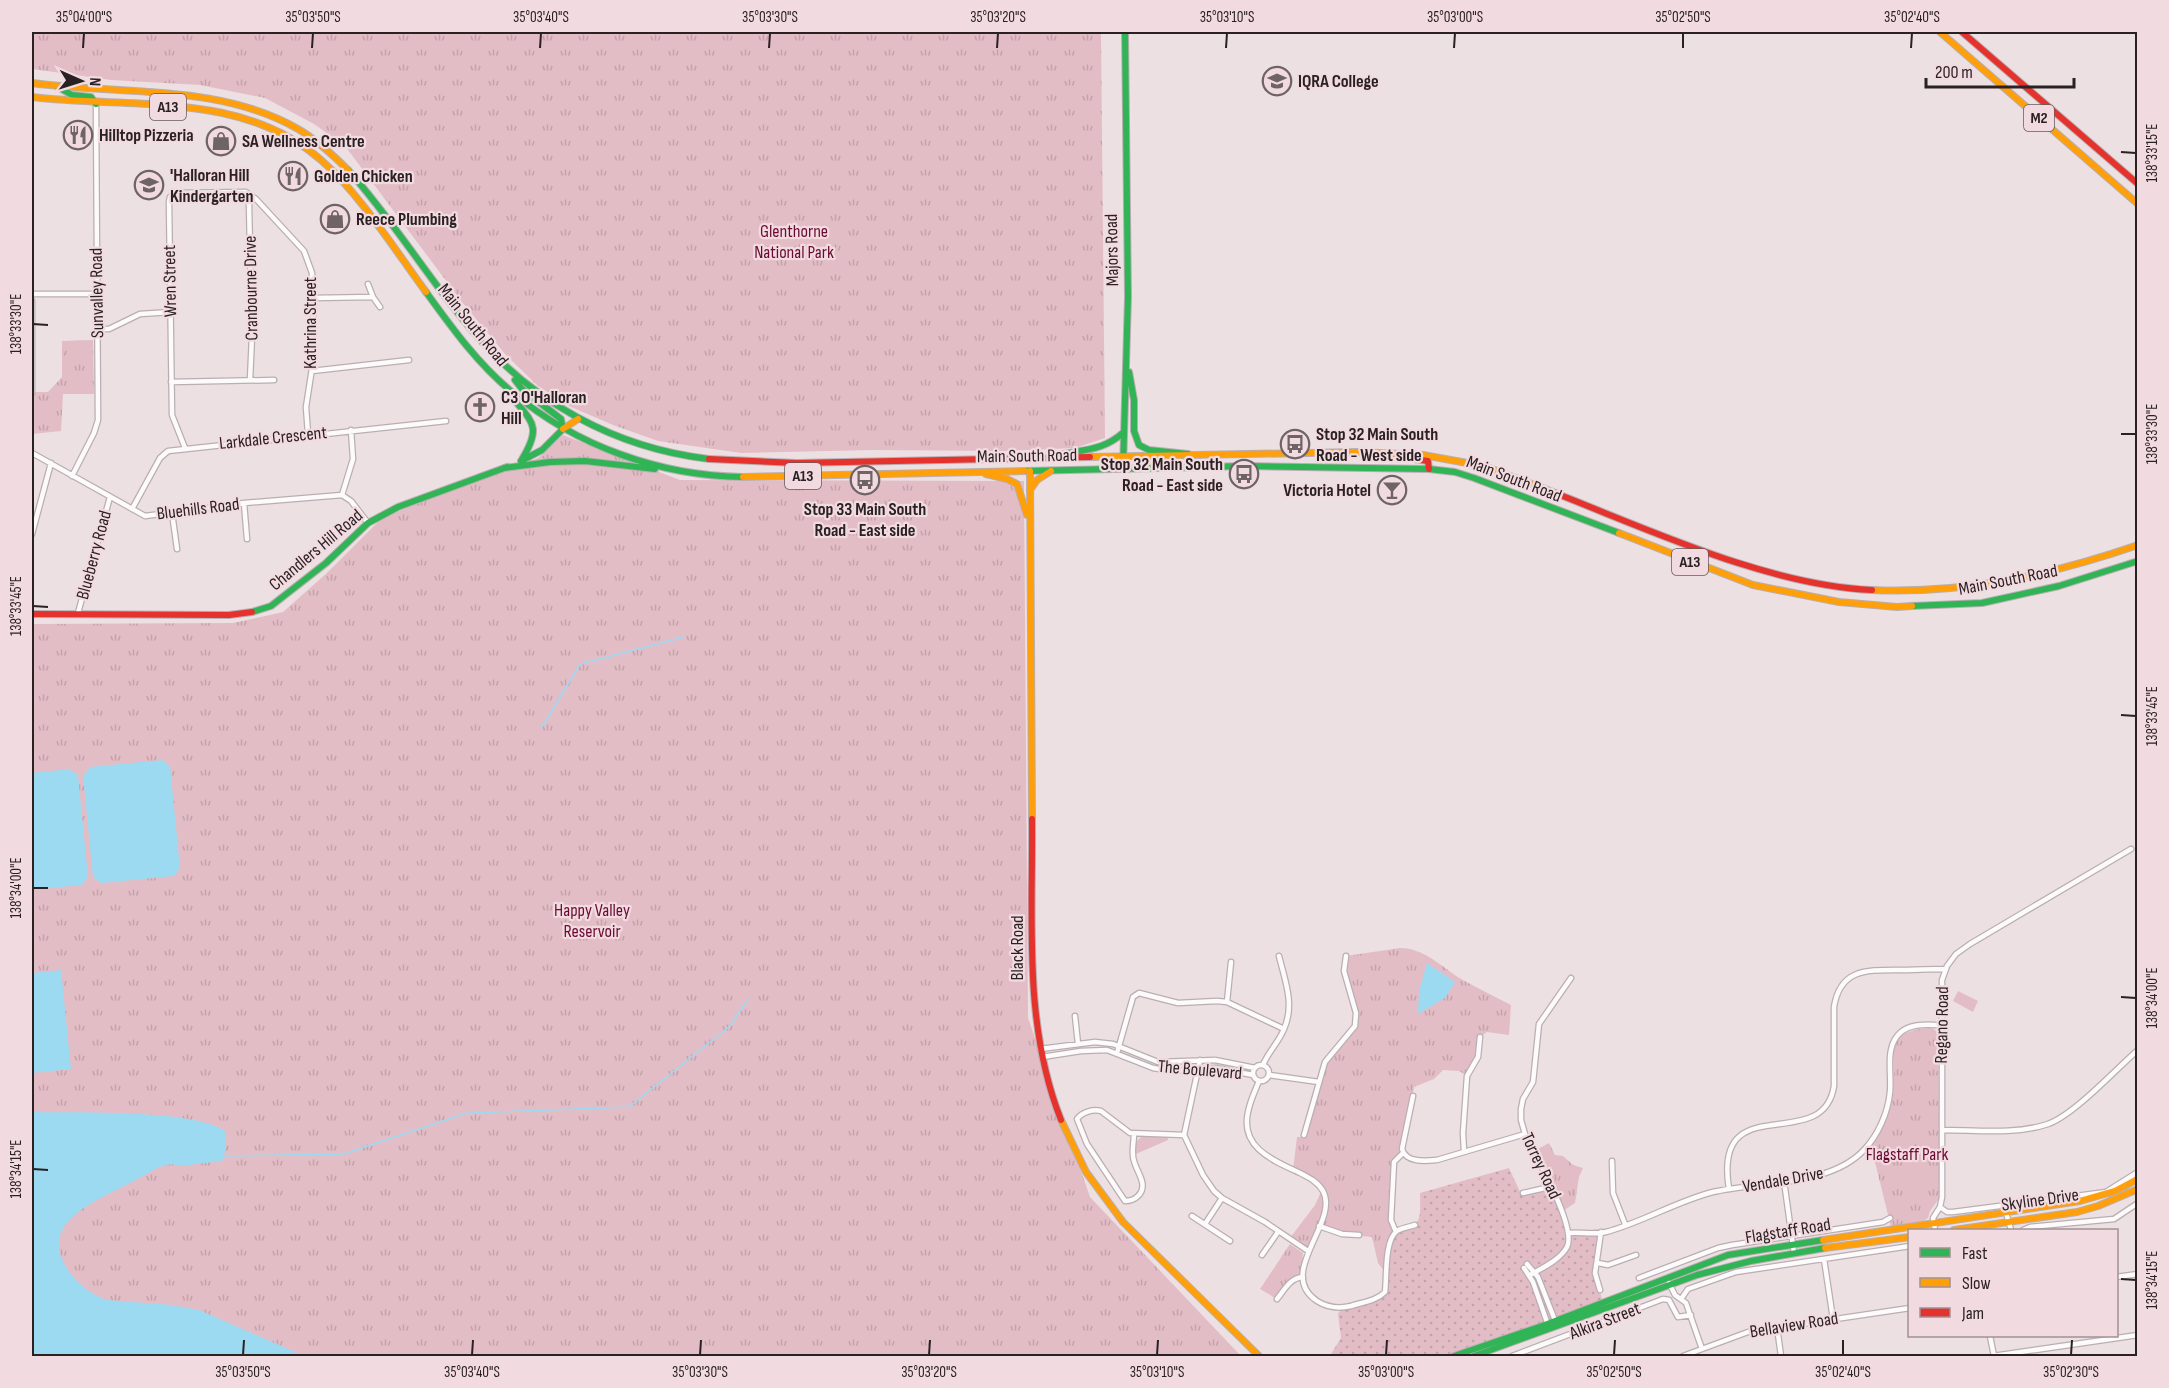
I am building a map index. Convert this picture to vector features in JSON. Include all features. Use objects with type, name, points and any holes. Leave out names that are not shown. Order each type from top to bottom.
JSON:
[{"type":"main road","name":"Majors Road","points":[[1123,469],[1126,357],[1125,32]]},
{"type":"main road","name":"M2","points":[[1940,32],[2138,204]]},
{"type":"main road","name":"M2","points":[[1962,32],[2138,184]]},
{"type":"main road","name":"Main South Road","points":[[32,83],[56,87],[194,95],[231,101],[272,115],[309,135],[344,164],[358,180],[477,337],[526,385],[578,419],[609,434],[656,451],[720,461],[797,463],[1029,458],[1430,455],[1459,459],[1484,466],[1758,569],[1824,584],[1879,590],[1933,590],[1981,586],[2026,578],[2077,565],[2138,545]]},
{"type":"main road","points":[[56,87],[72,95],[91,97],[96,104],[108,96],[140,92]]},
{"type":"main road","name":"Main South Road","points":[[32,97],[96,104],[183,107],[219,111],[275,129],[310,151],[343,180],[466,345],[504,385],[563,429],[624,456],[675,470],[740,477],[1246,466],[1429,469],[1455,472],[1474,478],[1753,585],[1839,602],[1897,607],[1982,603],[2035,593],[2138,561]]},
{"type":"main road","name":"A13","points":[[1126,357],[1134,400],[1134,431],[1139,445],[1149,450],[1174,450],[1198,456]]},
{"type":"main road","points":[[500,361],[522,388],[561,419],[563,429]]},
{"type":"main road","points":[[504,385],[534,428],[532,443],[521,461]]},
{"type":"main road","name":"Chandlers Hill Road","points":[[32,614],[229,615],[259,611],[271,606],[302,584],[368,523],[398,507],[521,461],[542,450],[563,429],[578,419]]},
{"type":"main road","name":"A13","points":[[1048,458],[1065,452],[1089,451],[1109,445],[1124,432]]},
{"type":"main road","points":[[1368,454],[1378,458],[1427,461],[1429,469]]},
{"type":"main road","name":"Black Road","points":[[1029,458],[1033,998],[1035,1027],[1042,1057],[1056,1107],[1073,1150],[1102,1195],[1122,1222],[1145,1246],[1257,1356]]},
{"type":"main road","points":[[504,468],[550,462],[585,461],[675,470]]},
{"type":"main road","points":[[1030,490],[1037,480],[1052,470]]},
{"type":"main road","name":"A13","points":[[978,472],[1010,478],[1018,483],[1030,525]]},
{"type":"main road","points":[[1753,585],[1758,569]]},
{"type":"main road","name":"Flagstaff Road","points":[[1935,1228],[2090,1199],[2115,1191],[2138,1179]]},
{"type":"main road","points":[[1961,1229],[2088,1209],[2138,1189]]},
{"type":"main road","name":"Flagstaff Road","points":[[1474,1356],[1668,1282],[1728,1256],[1792,1241],[1908,1230]]},
{"type":"main road","name":"Flagstaff Road","points":[[1668,1282],[1794,1253],[1908,1237]]},
{"type":"main road","name":"Flagstaff Road","points":[[1454,1356],[1549,1327]]},
{"type":"street","name":"Sunvalley Road","points":[[72,476],[94,433],[98,420],[96,104]]},
{"type":"street","name":"Wren Street","points":[[185,448],[173,422],[170,197],[174,193],[238,192],[246,192],[252,196]]},
{"type":"street","name":"Kathrina Street","points":[[252,196],[304,251],[312,273],[312,371],[306,407],[308,434]]},
{"type":"street","name":"Cranbourne Drive","points":[[250,380],[252,336],[249,205],[252,196]]},
{"type":"street","points":[[368,284],[380,307]]},
{"type":"street","points":[[32,294],[98,294]]},
{"type":"street","points":[[313,298],[373,297]]},
{"type":"street","points":[[32,301],[32,393]]},
{"type":"street","points":[[98,329],[109,329],[140,314],[171,312]]},
{"type":"street","points":[[312,371],[409,360]]},
{"type":"street","points":[[171,382],[274,380]]},
{"type":"street","name":"Larkdale Crescent","points":[[132,509],[160,458],[168,450],[446,421]]},
{"type":"street","points":[[351,430],[353,459],[342,495],[351,501],[368,523]]},
{"type":"street","name":"Bluehills Road","points":[[32,453],[145,516],[244,503],[342,495]]},
{"type":"street","points":[[32,534],[51,463]]},
{"type":"street","name":"Blueberry Road","points":[[78,613],[110,497]]},
{"type":"street","points":[[244,503],[247,539]]},
{"type":"street","points":[[172,513],[177,549]]},
{"type":"street","name":"Regano Road","points":[[1935,1228],[1933,1218],[1940,1207],[1942,1197],[1940,1025],[1942,980],[1945,969],[1956,954],[1970,944],[2132,849]]},
{"type":"street","points":[[1263,1065],[1266,1056],[1284,1029],[1291,1003],[1279,956]]},
{"type":"street","points":[[1304,1135],[1325,1062],[1355,1026],[1356,1012],[1344,971],[1346,956]]},
{"type":"street","points":[[1227,1002],[1231,962]]},
{"type":"street","points":[[1729,1189],[1726,1162],[1731,1149],[1742,1135],[1759,1126],[1813,1119],[1828,1107],[1833,1098],[1834,1086],[1836,994],[1850,976],[1861,971],[1874,970],[1945,969]]},
{"type":"street","name":"Torrey Road","points":[[1569,1233],[1567,1223],[1525,1134],[1521,1109],[1523,1099],[1533,1082],[1539,1024],[1571,978]]},
{"type":"street","points":[[1117,1053],[1135,994],[1144,994],[1179,1003],[1227,1002],[1284,1029]]},
{"type":"street","points":[[1075,1016],[1078,1044]]},
{"type":"street","name":"Vendale Drive","points":[[1569,1233],[1601,1232],[1711,1193],[1819,1176],[1833,1171],[1865,1150],[1880,1126],[1887,1110],[1890,1093],[1891,1048],[1894,1039],[1900,1032],[1914,1025],[1940,1025]]},
{"type":"street","points":[[1464,1152],[1467,1076],[1478,1057],[1480,1037]]},
{"type":"street","name":"The Boulevard","points":[[1040,1049],[1095,1042],[1120,1046],[1158,1062],[1215,1060],[1254,1068]]},
{"type":"street","name":"The Boulevard","points":[[1042,1057],[1096,1050],[1117,1053],[1154,1068],[1171,1071],[1216,1068],[1253,1075]]},
{"type":"street","points":[[1942,1130],[2017,1129],[2048,1124],[2068,1114],[2138,1050]]},
{"type":"street","points":[[1200,1060],[1185,1135],[1203,1175],[1222,1198],[1265,1222],[1308,1251]]},
{"type":"street","points":[[1258,1081],[1253,1075],[1254,1068],[1263,1065]]},
{"type":"street","points":[[1258,1081],[1265,1081],[1269,1075],[1268,1069],[1263,1065]]},
{"type":"street","name":"The Boulevard","points":[[1269,1075],[1319,1082]]},
{"type":"street","points":[[1258,1081],[1247,1113],[1247,1130],[1252,1144],[1274,1161],[1311,1179],[1325,1194],[1327,1204],[1308,1251],[1303,1277],[1306,1289],[1312,1298],[1331,1308],[1341,1308],[1379,1298],[1384,1292],[1385,1272],[1392,1237],[1396,1232],[1415,1225]]},
{"type":"street","points":[[1413,1096],[1402,1144],[1403,1153],[1413,1160],[1425,1161],[1464,1152],[1525,1134]]},
{"type":"street","points":[[1134,1133],[1133,1155],[1141,1176],[1142,1190],[1140,1194],[1125,1201],[1087,1144],[1077,1119],[1095,1110],[1101,1111],[1125,1131],[1185,1135]]},
{"type":"street","points":[[1396,1232],[1391,1220],[1394,1162],[1403,1153]]},
{"type":"street","points":[[1611,1161],[1613,1193],[1625,1224]]},
{"type":"street","name":"Skyline Drive","points":[[1940,1207],[1947,1212],[1953,1212],[2106,1192],[2138,1172]]},
{"type":"street","points":[[1784,1181],[1794,1253]]},
{"type":"street","points":[[1523,1193],[1550,1186]]},
{"type":"street","points":[[1205,1224],[1222,1198]]},
{"type":"street","points":[[2025,1229],[2114,1219],[2138,1203]]},
{"type":"street","points":[[2006,1213],[2010,1229]]},
{"type":"street","points":[[1192,1216],[1230,1241]]},
{"type":"street","points":[[1640,1270],[1641,1277],[1718,1248],[1792,1241],[1883,1222],[1890,1218]]},
{"type":"street","points":[[1319,1226],[1342,1234],[1359,1235]]},
{"type":"street","points":[[1262,1255],[1278,1232]]},
{"type":"street","points":[[1600,1290],[1595,1273],[1601,1232]]},
{"type":"street","points":[[1530,1275],[1560,1256],[1566,1248],[1569,1233]]},
{"type":"street","name":"Flagstaff Road","points":[[1682,1299],[1688,1289],[1736,1272],[1908,1246]]},
{"type":"street","points":[[1598,1263],[1608,1264],[1634,1255],[1634,1263]]},
{"type":"street","points":[[1824,1259],[1833,1319]]},
{"type":"street","points":[[1549,1327],[1525,1266],[1535,1272],[1556,1324]]},
{"type":"street","points":[[2118,1277],[2138,1274]]},
{"type":"street","points":[[1277,1299],[1295,1277],[1303,1277]]},
{"type":"street","points":[[1668,1282],[1675,1295],[1686,1303],[1702,1349]]},
{"type":"street","name":"Alkira Street","points":[[1512,1356],[1663,1299],[1669,1300],[1678,1317],[1691,1315]]},
{"type":"street","name":"Bellaview Road","points":[[1683,1356],[1748,1332],[1908,1308]]},
{"type":"street","points":[[1777,1327],[1781,1356]]},
{"type":"street","points":[[1990,1337],[1993,1356],[2138,1335]]},
{"type":"green space","name":"Glenthorne National Park","points":[[32,32],[1101,32],[1105,438],[1075,448],[1007,451],[874,450],[741,453],[658,441],[613,425],[571,407],[538,386],[505,354],[462,302],[345,146],[314,124],[265,98],[200,85],[111,80],[32,69]]},
{"type":"green space","points":[[93,340],[94,394],[63,394],[61,431],[32,434],[32,402],[35,392],[48,392],[62,377],[62,341]]},
{"type":"green space","name":"Happy Valley Reservoir","points":[[563,435],[680,480],[1024,481],[1028,1018],[1090,1197],[1241,1356],[32,1356],[32,624],[233,623],[283,612],[328,572],[383,517],[538,458]]},
{"type":"green space","points":[[1400,948],[1425,955],[1461,979],[1511,1005],[1509,1035],[1487,1032],[1480,1037],[1480,1050],[1467,1076],[1459,1071],[1443,1070],[1434,1079],[1414,1087],[1403,1153],[1394,1162],[1391,1220],[1396,1232],[1392,1237],[1385,1272],[1378,1263],[1372,1237],[1342,1234],[1320,1226],[1310,1247],[1301,1245],[1290,1238],[1315,1205],[1320,1194],[1324,1193],[1319,1185],[1293,1170],[1297,1137],[1302,1137],[1325,1062],[1355,1026],[1356,1013],[1344,971],[1346,956]]},
{"type":"green space","points":[[1958,991],[1978,1001],[1973,1012],[1953,1001]]},
{"type":"green space","name":"Flagstaff Park","points":[[1932,1028],[1938,1035],[1940,1197],[1928,1218],[1891,1227],[1871,1146],[1885,1122],[1892,1102],[1894,1048],[1898,1040],[1904,1034],[1915,1030]]},
{"type":"green space","points":[[1142,1136],[1168,1137],[1168,1140],[1136,1154],[1136,1142]]},
{"type":"green space","points":[[1549,1143],[1555,1155],[1563,1156],[1573,1165],[1583,1168],[1579,1177],[1575,1203],[1563,1211],[1534,1151]]},
{"type":"green space","points":[[1509,1168],[1521,1194],[1550,1187],[1569,1233],[1601,1232],[1595,1273],[1603,1303],[1454,1356],[1335,1356],[1331,1354],[1341,1338],[1338,1314],[1341,1309],[1379,1297],[1384,1292],[1392,1237],[1417,1222],[1420,1212],[1420,1193]]},
{"type":"green space","points":[[1902,1173],[1921,1174],[1920,1182],[1902,1181]]},
{"type":"green space","points":[[1909,1190],[1926,1190],[1926,1199],[1908,1199]]},
{"type":"green space","points":[[1290,1244],[1303,1253],[1301,1277],[1295,1277],[1277,1299],[1260,1289]]},
{"type":"water","points":[[162,760],[170,766],[180,868],[174,876],[101,883],[93,877],[83,776],[90,767]]},
{"type":"water","points":[[69,769],[78,775],[88,877],[82,885],[32,890],[32,773]]},
{"type":"water","points":[[1427,963],[1455,982],[1445,998],[1418,1014],[1419,991]]},
{"type":"water","points":[[61,970],[71,1069],[32,1073],[32,973]]},
{"type":"water","points":[[32,1112],[162,1116],[210,1124],[225,1131],[225,1152],[222,1161],[181,1166],[171,1164],[159,1167],[94,1201],[72,1217],[64,1227],[59,1251],[73,1276],[88,1291],[107,1300],[172,1305],[199,1310],[304,1356],[32,1356]]},
{"type":"waterway","points":[[542,727],[580,664],[684,637]]},
{"type":"waterway","points":[[224,1156],[343,1154],[467,1113],[629,1107],[730,1026],[748,999]]},
{"type":"traffic: fast","points":[[1123,469],[1128,297],[1125,32]]},
{"type":"traffic: fast","points":[[58,87],[72,95],[91,97],[96,104]]},
{"type":"traffic: fast","points":[[348,170],[471,329],[520,379],[577,417],[608,432],[674,453],[709,459]]},
{"type":"traffic: fast","points":[[426,292],[488,370],[512,392],[563,428],[591,442],[650,464],[681,471],[743,477]]},
{"type":"traffic: fast","points":[[1129,372],[1134,400],[1134,431],[1139,445],[1149,450],[1188,454]]},
{"type":"traffic: fast","points":[[515,380],[522,389],[561,419],[563,429]]},
{"type":"traffic: fast","points":[[508,392],[532,424],[532,439],[521,461]]},
{"type":"traffic: fast","points":[[521,461],[542,450],[563,429]]},
{"type":"traffic: fast","points":[[1055,456],[1100,447],[1124,432]]},
{"type":"traffic: fast","points":[[504,468],[550,462],[585,461],[655,469]]},
{"type":"traffic: fast","points":[[1025,471],[1246,466],[1429,469],[1455,472],[1474,478],[1619,533]]},
{"type":"traffic: fast","points":[[252,612],[271,606],[326,563],[368,523],[398,507],[507,467]]},
{"type":"traffic: fast","points":[[1912,606],[1982,603],[2059,586],[2138,561]]},
{"type":"traffic: fast","points":[[1454,1356],[1542,1326],[1728,1255],[1823,1240]]},
{"type":"traffic: fast","points":[[1474,1356],[1697,1275],[1751,1261],[1825,1248]]},
{"type":"traffic: slow","points":[[1940,32],[2138,204]]},
{"type":"traffic: slow","points":[[32,83],[168,93],[235,104],[267,114],[298,129],[312,138],[348,170]]},
{"type":"traffic: slow","points":[[32,97],[183,107],[220,112],[256,122],[290,138],[321,160],[350,189],[426,292]]},
{"type":"traffic: slow","points":[[563,429],[578,419]]},
{"type":"traffic: slow","points":[[1090,457],[1358,452],[1423,455],[1484,466],[1550,491]]},
{"type":"traffic: slow","points":[[743,477],[1025,471]]},
{"type":"traffic: slow","points":[[1030,471],[1032,819]]},
{"type":"traffic: slow","points":[[1030,490],[1037,480],[1051,471]]},
{"type":"traffic: slow","points":[[986,474],[1017,484],[1027,515]]},
{"type":"traffic: slow","points":[[1619,533],[1753,585],[1839,602],[1897,607],[1912,606]]},
{"type":"traffic: slow","points":[[1872,590],[1940,589],[2007,580],[2073,565],[2138,545]]},
{"type":"traffic: slow","points":[[1061,1120],[1086,1172],[1123,1222],[1259,1356]]},
{"type":"traffic: slow","points":[[1823,1240],[2080,1201],[2115,1191],[2138,1179]]},
{"type":"traffic: slow","points":[[1961,1229],[2077,1212],[2138,1189]]},
{"type":"traffic: slow","points":[[1825,1248],[1908,1237]]},
{"type":"traffic: jam","points":[[1962,32],[2138,184]]},
{"type":"traffic: jam","points":[[709,459],[797,463],[1090,457]]},
{"type":"traffic: jam","points":[[1414,459],[1428,461],[1429,469]]},
{"type":"traffic: jam","points":[[1550,491],[1667,538],[1749,566],[1791,578],[1832,586],[1872,590]]},
{"type":"traffic: jam","points":[[32,614],[229,615],[252,612]]},
{"type":"traffic: jam","points":[[1032,819],[1035,1009],[1049,1084],[1061,1120]]},
{"type":"place","name":"IQRA College","points":[[1277,81]]},
{"type":"place","name":"Hilltop Pizzeria","points":[[78,135]]},
{"type":"place","name":"SA Wellness Centre","points":[[221,141]]},
{"type":"place","name":"Golden Chicken","points":[[293,176]]},
{"type":"place","name":"'Halloran Hill Kindergarten","points":[[149,185]]},
{"type":"place","name":"Reece Plumbing","points":[[335,219]]},
{"type":"place","name":"C3 O'Halloran Hill","points":[[480,407]]},
{"type":"place","name":"Stop 32 Main South Road - West side","points":[[1295,444]]},
{"type":"place","name":"Stop 32 Main South Road - East side","points":[[1244,474]]},
{"type":"place","name":"Stop 33 Main South Road - East side","points":[[865,480]]},
{"type":"place","name":"Victoria Hotel","points":[[1392,490]]}]
